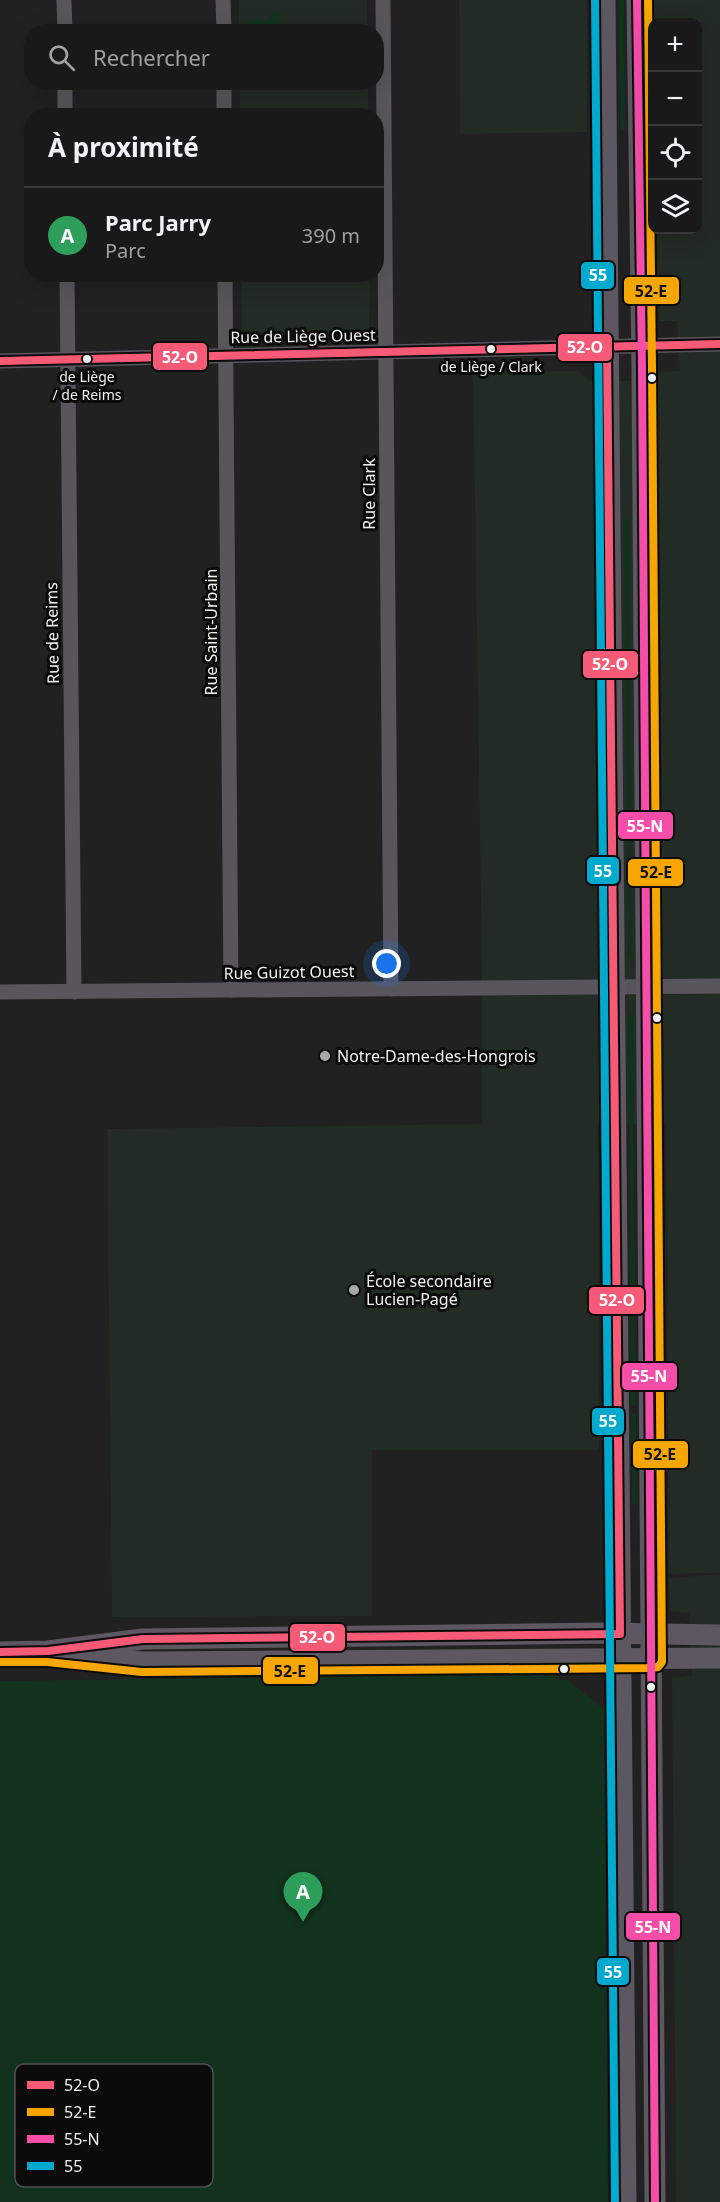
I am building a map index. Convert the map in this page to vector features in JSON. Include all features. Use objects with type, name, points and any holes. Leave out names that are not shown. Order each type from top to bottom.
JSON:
[{"type":"main road","points":[[605,0],[626,2202]]},
{"type":"main road","points":[[637,0],[655,2202]]},
{"type":"main road","points":[[0,1652],[48,1651],[142,1639],[720,1635]]},
{"type":"main road","points":[[48,1651],[142,1662],[720,1658]]},
{"type":"street","points":[[64,0],[65,24]]},
{"type":"street","points":[[223,0],[224,24]]},
{"type":"street","name":"Rue Clark","points":[[383,0],[383,24]]},
{"type":"street","points":[[65,90],[65,108]]},
{"type":"street","points":[[224,90],[224,108]]},
{"type":"street","name":"Rue Clark","points":[[384,90],[384,108]]},
{"type":"street","name":"Rue Clark","points":[[384,117],[391,989]]},
{"type":"street","name":"Rue de Reims","points":[[67,282],[74,992]]},
{"type":"street","name":"Rue Saint-Urbain","points":[[225,282],[231,990]]},
{"type":"street","name":"Rue de Liège Ouest","points":[[0,361],[720,344]]},
{"type":"street","name":"Rue Guizot Ouest","points":[[0,992],[720,986]]},
{"type":"shaded area","points":[[239,0],[367,0],[367,24],[239,24]]},
{"type":"shaded area","points":[[459,0],[587,0],[587,132],[460,134]]},
{"type":"shaded area","points":[[653,0],[720,0],[720,1573],[669,1574],[666,1124],[598,1124],[599,1450],[372,1450],[372,1616],[112,1617],[107,1129],[482,1124],[482,970],[473,372],[580,371],[588,381],[657,381],[658,372],[680,371],[677,321],[659,321],[657,234],[702,234],[702,18],[653,18]]},
{"type":"shaded area","points":[[240,90],[368,90],[368,108],[240,108]]},
{"type":"shaded area","points":[[242,282],[370,282],[369,331],[364,334],[246,336],[242,330]]},
{"type":"shaded area","points":[[720,1574],[720,2202],[676,2202],[672,1678],[692,1675],[689,1613],[670,1611],[669,1578]]},
{"type":"green space","points":[[619,0],[624,0],[625,130],[620,130]]},
{"type":"green space","points":[[275,11],[280,16],[281,24],[249,24],[249,20],[267,20]]},
{"type":"green space","points":[[624,519],[629,519],[632,959],[628,959]]},
{"type":"green space","points":[[628,1015],[633,1015],[636,1406],[631,1406]]},
{"type":"green space","points":[[631,1414],[636,1414],[637,1504],[632,1504]]},
{"type":"green space","points":[[556,1675],[557,1680],[567,1680],[604,1709],[608,2202],[0,2202],[0,1681]]},
{"type":"transit line","name":"55","points":[[595,0],[615,2202]]},
{"type":"transit line","name":"55-N","points":[[637,0],[642,369],[655,2202]]},
{"type":"transit line","name":"52-E","points":[[0,1662],[47,1662],[142,1672],[652,1668],[658,1667],[662,1662],[648,0]]},
{"type":"transit line","name":"52-O","points":[[0,361],[720,344]]},
{"type":"transit line","name":"52-O","points":[[0,1652],[48,1651],[143,1639],[620,1634],[607,346]]},
{"type":"place","name":"de Liège / Clark","points":[[491,349]]},
{"type":"place","name":"de Liège / de Reims","points":[[87,359]]},
{"type":"place","name":"Notre-Dame-des-Hongrois","points":[[325,1056]]},
{"type":"place","name":"École secondaire Lucien-Pagé","points":[[354,1290]]},
{"type":"place","name":"Parc Jarry","points":[[303,1922]]}]
